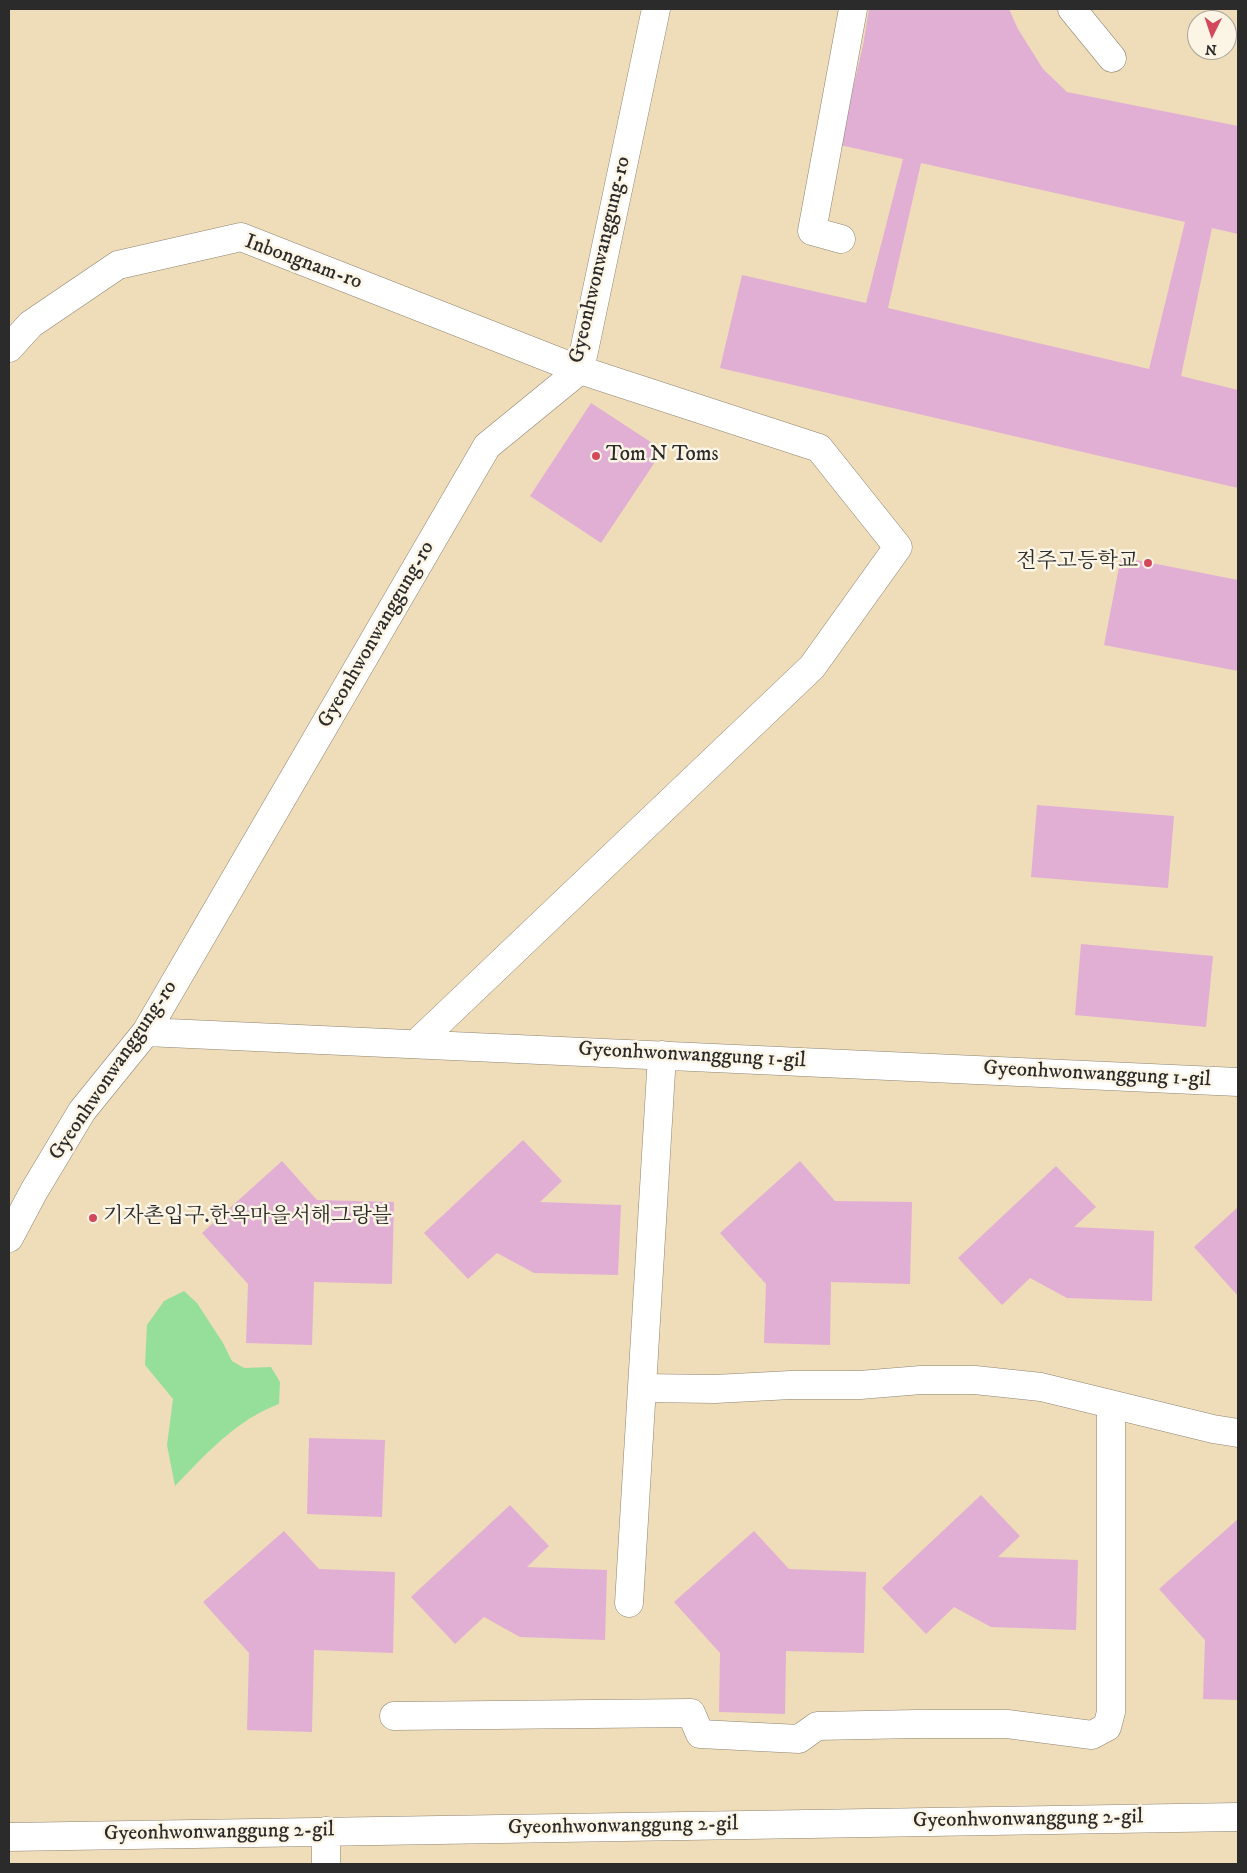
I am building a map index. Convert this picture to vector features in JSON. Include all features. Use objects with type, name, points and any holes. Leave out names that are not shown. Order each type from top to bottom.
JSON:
[{"type":"street","name":"Gyeonhwonwanggung-ro","points":[[9,1238],[34,1191],[82,1111],[146,1032],[487,446],[580,370],[656,9]]},
{"type":"street","points":[[841,239],[812,231],[853,9]]},
{"type":"street","points":[[1072,9],[1112,58]]},
{"type":"street","name":"Inbongnam-ro","points":[[9,348],[20,323],[118,265],[242,237],[580,370],[819,448],[898,547],[812,666],[417,1043]]},
{"type":"street","name":"Gyeonhwonwanggung 1-gil","points":[[146,1032],[1238,1082]]},
{"type":"street","points":[[629,1603],[662,1055]]},
{"type":"street","points":[[642,1388],[715,1389],[791,1385],[860,1385],[921,1380],[975,1380],[1041,1387],[1112,1406],[1238,1433]]},
{"type":"street","points":[[394,1716],[691,1713],[700,1734],[799,1739],[817,1726],[916,1724],[1007,1724],[1092,1735],[1107,1727],[1111,1712],[1112,1406]]},
{"type":"street","name":"Gyeonhwonwanggung 2-gil","points":[[9,1837],[1238,1817]]},
{"type":"street","points":[[326,1831],[326,1864]]},
{"type":"green space","points":[[184,1291],[197,1303],[223,1343],[232,1361],[244,1368],[271,1367],[280,1382],[279,1404],[263,1411],[235,1429],[210,1450],[175,1486],[167,1445],[173,1399],[145,1365],[147,1325],[164,1301]]},
{"type":"building","points":[[869,9],[1009,9],[1018,29],[1043,69],[1067,92],[1238,126],[1238,234],[1212,228],[1181,376],[1238,390],[1238,488],[720,368],[742,275],[866,303],[903,159],[840,145],[863,45]],"holes":[[[921,163],[1185,222],[1149,369],[888,308]]]},
{"type":"building","points":[[591,403],[663,450],[601,543],[530,496]]},
{"type":"building","points":[[1121,557],[1238,580],[1238,671],[1104,645]]},
{"type":"building","points":[[1037,805],[1174,816],[1168,888],[1031,877]]},
{"type":"building","points":[[1081,944],[1213,956],[1206,1027],[1075,1015]]},
{"type":"building","points":[[523,1140],[562,1181],[540,1202],[621,1205],[618,1275],[534,1273],[497,1253],[468,1279],[424,1233]]},
{"type":"building","points":[[282,1161],[317,1200],[394,1202],[392,1284],[314,1282],[312,1345],[246,1343],[248,1284],[202,1233]]},
{"type":"building","points":[[800,1161],[835,1201],[912,1202],[910,1284],[831,1282],[830,1345],[764,1343],[766,1284],[720,1233]]},
{"type":"building","points":[[1056,1166],[1096,1207],[1074,1227],[1154,1231],[1152,1301],[1067,1298],[1030,1278],[1002,1305],[958,1258]]},
{"type":"building","points":[[1238,1207],[1238,1296],[1194,1247]]},
{"type":"building","points":[[309,1438],[385,1440],[382,1517],[307,1514]]},
{"type":"building","points":[[981,1495],[1020,1536],[998,1557],[1078,1560],[1076,1630],[991,1627],[954,1607],[926,1634],[882,1588]]},
{"type":"building","points":[[510,1505],[549,1546],[527,1567],[607,1570],[605,1640],[520,1637],[484,1617],[455,1644],[411,1597]]},
{"type":"building","points":[[1238,1519],[1238,1700],[1203,1699],[1205,1640],[1159,1589]]},
{"type":"building","points":[[284,1531],[319,1569],[395,1572],[393,1653],[314,1650],[312,1732],[247,1730],[249,1653],[203,1602]]},
{"type":"building","points":[[754,1531],[789,1569],[866,1572],[864,1653],[786,1651],[785,1714],[719,1712],[720,1653],[674,1602]]},
{"type":"place","name":"Tom N Toms","points":[[596,456]]},
{"type":"place","name":"전주고등학교","points":[[1148,563]]},
{"type":"place","name":"기자촌입구.한옥마을서해그랑블","points":[[93,1218]]}]
